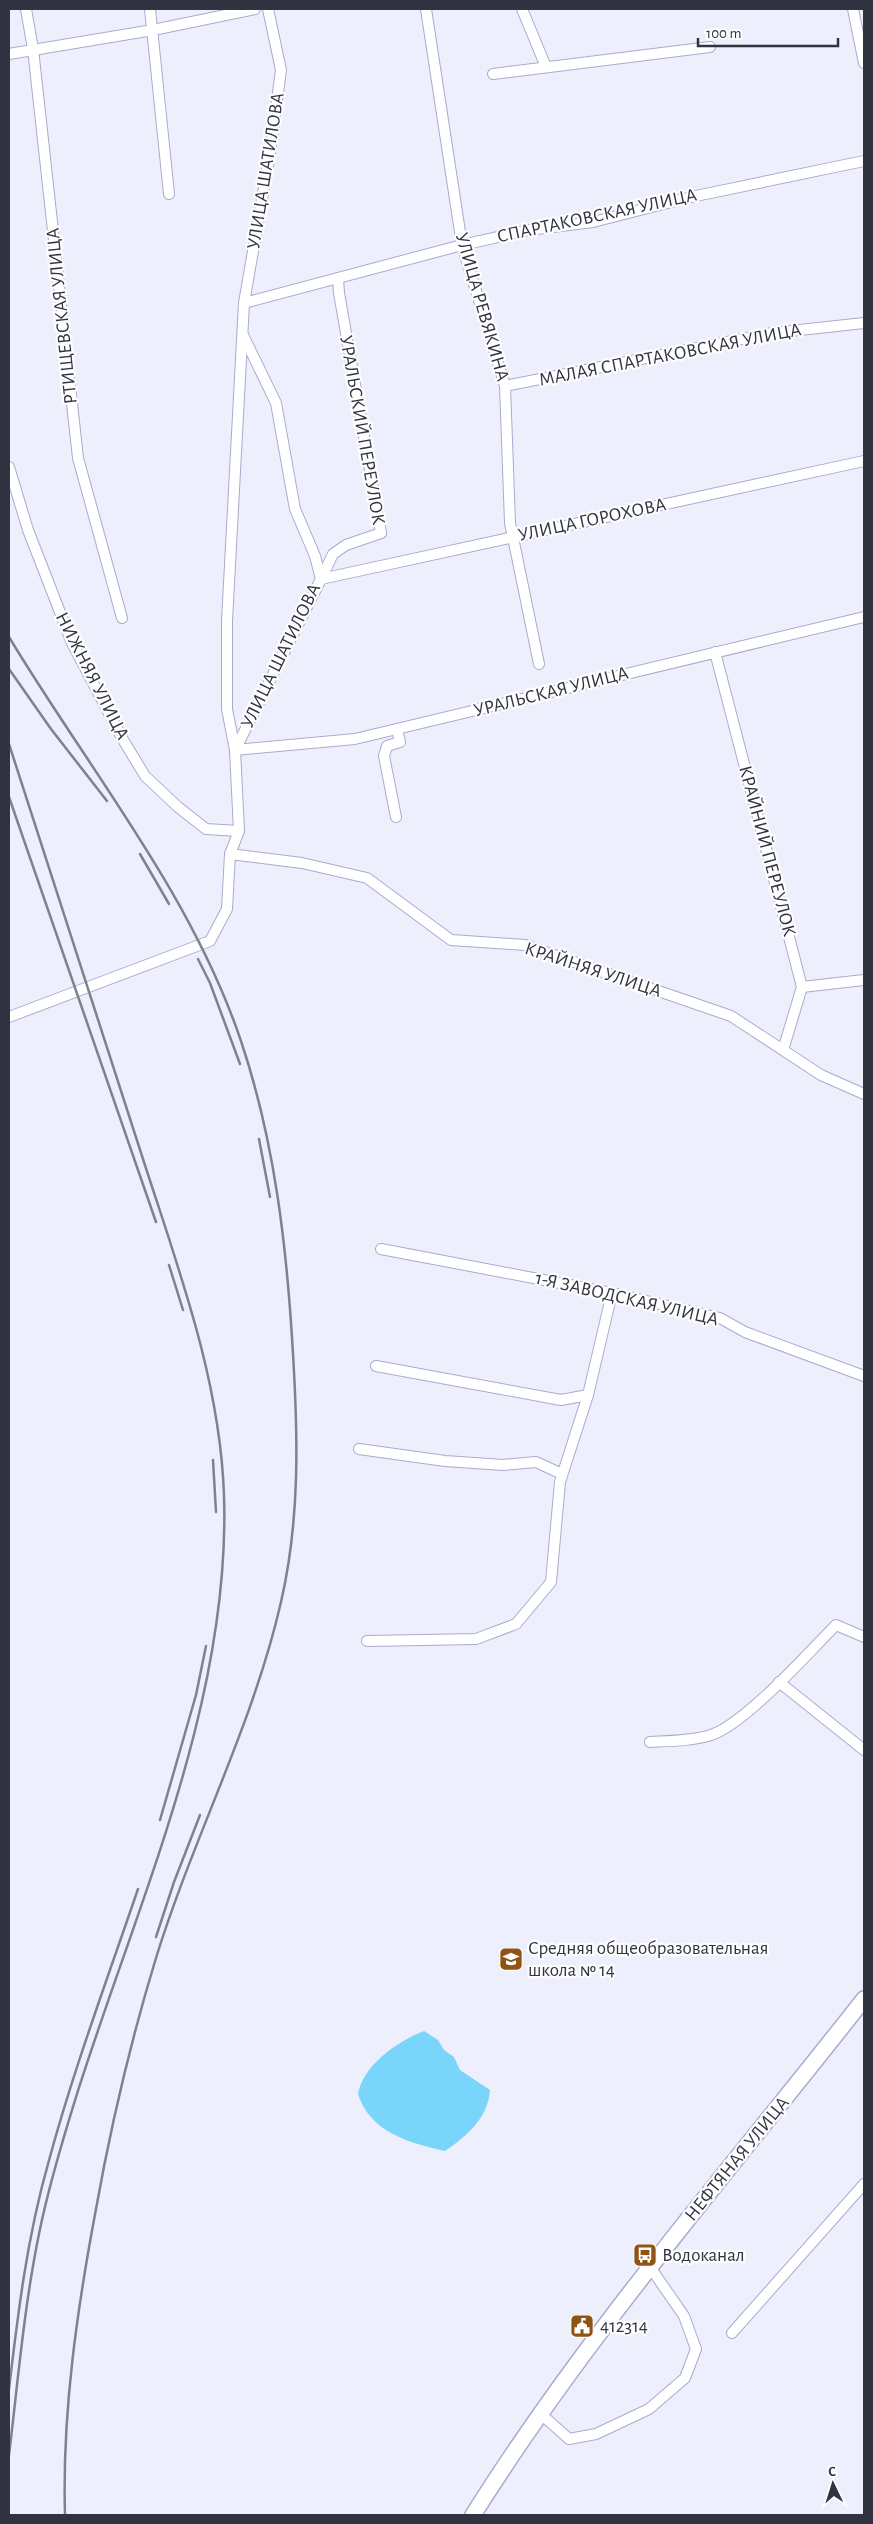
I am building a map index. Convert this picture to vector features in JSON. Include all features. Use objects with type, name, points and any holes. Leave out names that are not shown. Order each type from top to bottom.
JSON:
[{"type":"main road","name":"НЕФТЯНАЯ УЛИЦА","points":[[473,2515],[541,2414],[624,2299],[864,1999]]},
{"type":"street","name":"РТИЩЕВСКАЯ УЛИЦА","points":[[26,9],[33,50],[78,458],[122,618]]},
{"type":"street","points":[[150,9],[169,194]]},
{"type":"street","points":[[9,54],[153,30],[255,9]]},
{"type":"street","name":"УЛИЦА ШАТИЛОВА","points":[[239,831],[236,750],[227,709],[228,621],[244,303],[270,153],[281,70],[268,9]]},
{"type":"street","name":"УЛИЦА РЕВЯКИНА","points":[[426,9],[462,245],[506,386],[510,523],[539,664]]},
{"type":"street","points":[[522,9],[546,67]]},
{"type":"street","points":[[853,9],[864,62]]},
{"type":"street","points":[[493,74],[710,47]]},
{"type":"street","name":"СПАРТАКОВСКАЯ УЛИЦА","points":[[244,303],[462,245],[529,230],[593,222],[691,197],[864,161]]},
{"type":"street","name":"УРАЛЬСКИЙ ПЕРЕУЛОК","points":[[321,579],[333,554],[346,545],[381,533],[338,293],[338,278]]},
{"type":"street","name":"МАЛАЯ СПАРТАКОВСКАЯ УЛИЦА","points":[[506,386],[772,333],[864,324]]},
{"type":"street","name":"УЛИЦА ШАТИЛОВА","points":[[236,750],[321,579],[315,556],[295,509],[276,403],[242,335]]},
{"type":"street","name":"УЛИЦА ГОРОХОВА","points":[[321,579],[864,461]]},
{"type":"street","name":"НИЖНЯЯ УЛИЦА","points":[[9,467],[28,530],[72,644],[122,738],[146,776],[178,807],[206,828],[239,831]]},
{"type":"street","name":"УРАЛЬСКАЯ УЛИЦА","points":[[236,750],[355,739],[864,617]]},
{"type":"street","name":"КРАЙНИЙ ПЕРЕУЛОК","points":[[715,652],[802,987]]},
{"type":"street","points":[[396,816],[384,756],[387,746],[400,742],[397,729]]},
{"type":"street","points":[[9,1017],[106,982],[210,941],[227,909],[230,854],[239,831]]},
{"type":"street","name":"КРАЙНЯЯ УЛИЦА","points":[[230,854],[302,863],[367,878],[450,940],[525,945],[731,1016],[821,1075],[864,1094]]},
{"type":"street","points":[[783,1050],[802,987],[864,980]]},
{"type":"street","name":"1-Я ЗАВОДСКАЯ УЛИЦА","points":[[381,1248],[612,1294],[720,1318],[745,1332],[864,1376]]},
{"type":"street","points":[[367,1641],[476,1639],[516,1624],[551,1582],[562,1474],[588,1395],[612,1294]]},
{"type":"street","points":[[376,1366],[561,1400],[588,1395]]},
{"type":"street","points":[[359,1449],[445,1461],[503,1464],[536,1462],[562,1474]]},
{"type":"street","points":[[650,1742],[709,1736],[725,1729],[779,1682],[836,1625],[864,1637]]},
{"type":"street","points":[[779,1682],[864,1750]]},
{"type":"street","points":[[732,2333],[864,2184]]},
{"type":"street","points":[[541,2414],[569,2439],[596,2434],[649,2409],[685,2378],[696,2349],[684,2316],[650,2266]]},
{"type":"water","points":[[424,2031],[438,2040],[444,2050],[454,2057],[460,2070],[490,2090],[481,2118],[461,2139],[445,2151],[418,2144],[392,2134],[381,2127],[364,2107],[358,2094],[361,2083],[367,2073],[383,2055],[403,2041]]},
{"type":"railway","points":[[9,637],[167,883],[195,934],[220,987],[241,1041],[263,1118],[278,1196],[287,1275],[296,1416],[296,1478],[292,1540],[281,1602],[255,1693],[187,1869],[156,1958],[130,2051],[108,2146],[83,2285],[72,2362],[66,2438],[65,2515]]},
{"type":"railway","points":[[9,669],[51,729],[107,801]]},
{"type":"railway","points":[[9,744],[170,1241],[195,1324],[215,1409],[224,1495],[222,1572],[212,1649],[196,1725],[176,1801],[76,2097],[51,2182],[29,2289],[9,2455]]},
{"type":"railway","points":[[9,797],[156,1222]]},
{"type":"railway","points":[[140,854],[169,904]]},
{"type":"railway","points":[[198,959],[210,983],[240,1064]]},
{"type":"railway","points":[[259,1139],[270,1197]]},
{"type":"railway","points":[[169,1265],[183,1310]]},
{"type":"railway","points":[[213,1460],[216,1512]]},
{"type":"railway","points":[[160,1820],[196,1695],[206,1646]]},
{"type":"railway","points":[[156,1937],[174,1882],[200,1815]]},
{"type":"railway","points":[[9,2389],[24,2276],[41,2192],[79,2060],[138,1889]]},
{"type":"place","name":"Средняя общеобразовательная школа № 14","points":[[511,1959]]},
{"type":"place","name":"Водоканал","points":[[645,2255]]},
{"type":"place","name":"412314","points":[[582,2326]]}]
